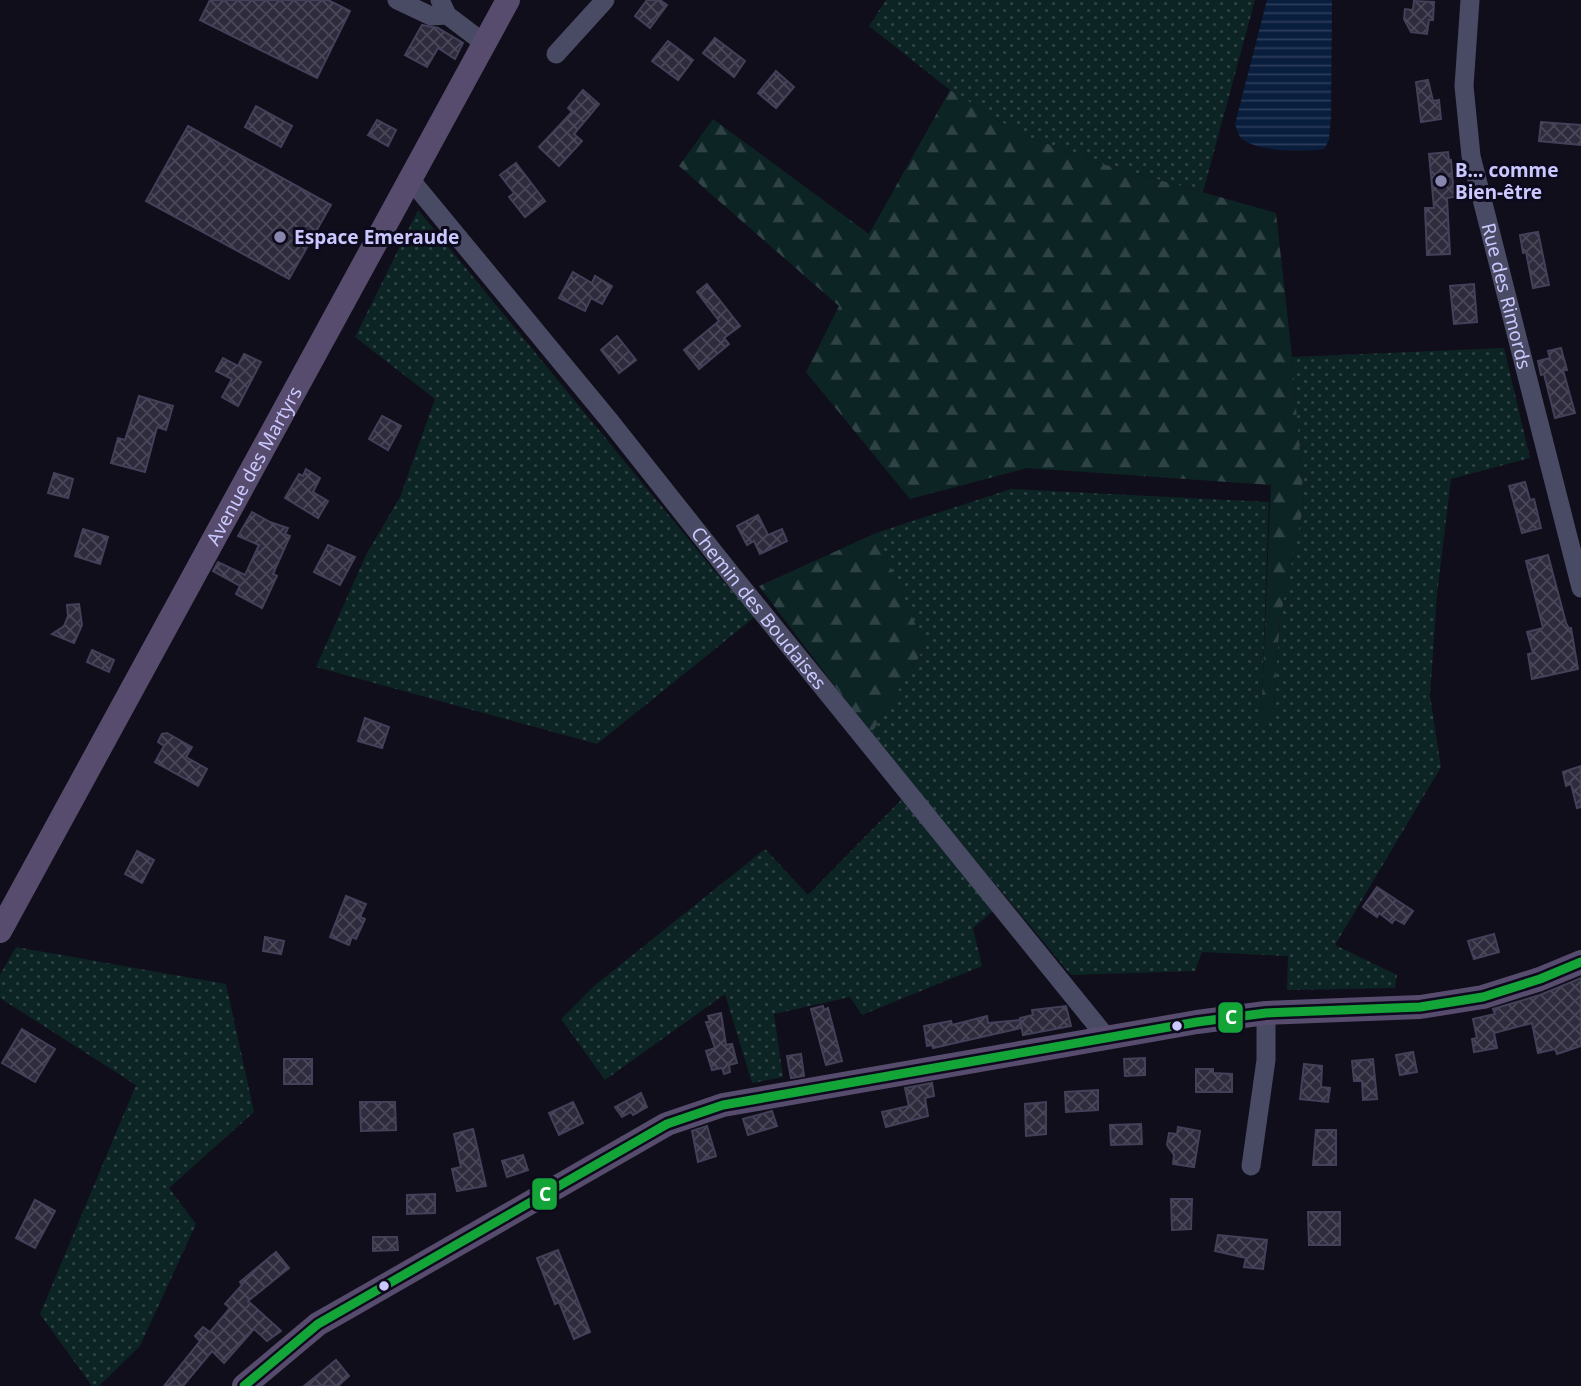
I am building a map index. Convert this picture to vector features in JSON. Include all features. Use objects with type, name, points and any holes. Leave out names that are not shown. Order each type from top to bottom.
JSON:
[{"type":"main road","name":"Avenue des Martyrs","points":[[0,931],[508,0]]},
{"type":"main road","points":[[244,1386],[318,1324],[667,1124],[723,1105],[1266,1013],[1420,1006],[1483,997],[1581,962]]},
{"type":"street","points":[[397,0],[431,16],[443,7],[484,43]]},
{"type":"street","points":[[556,54],[605,0]]},
{"type":"street","name":"Rue des Rimords","points":[[1470,0],[1464,86],[1471,156],[1581,588]]},
{"type":"street","name":"Chemin des Boudaises","points":[[410,179],[609,420],[1107,1038]]},
{"type":"street","points":[[1251,1166],[1266,1060],[1266,1013]]},
{"type":"green space","points":[[886,0],[1255,0],[1203,192],[1099,163],[1021,134],[950,90],[869,26]]},
{"type":"green space","points":[[950,90],[1021,134],[1099,163],[1276,213],[1304,503],[1280,618],[1273,721],[1261,721],[1271,485],[1027,468],[910,499],[806,372],[839,306],[679,166],[713,119],[869,234]]},
{"type":"green space","points":[[418,210],[722,580],[756,616],[597,744],[316,667],[366,555],[400,497],[435,399],[355,337]]},
{"type":"green space","points":[[1504,348],[1530,458],[1451,479],[1437,594],[1430,696],[1441,767],[1335,945],[1397,975],[1395,988],[1287,990],[1288,956],[1202,952],[1195,971],[1071,975],[871,734],[925,647],[876,533],[1011,489],[1269,502],[1261,721],[1273,721],[1280,618],[1304,503],[1292,357]]},
{"type":"green space","points":[[876,533],[925,647],[871,734],[759,586]]},
{"type":"green space","points":[[903,798],[994,910],[973,928],[982,966],[862,1015],[850,997],[774,1014],[783,1077],[752,1083],[725,994],[605,1080],[561,1019],[594,986],[765,849],[808,895]]},
{"type":"green space","points":[[16,947],[226,984],[254,1112],[169,1188],[196,1224],[140,1346],[99,1386],[92,1386],[40,1314],[136,1085],[0,998],[0,975]]},
{"type":"water","points":[[1267,0],[1332,0],[1331,117],[1329,140],[1324,149],[1270,149],[1249,143],[1242,139],[1238,132],[1235,124]]},
{"type":"building","points":[[210,0],[328,0],[350,11],[317,78],[200,20]]},
{"type":"building","points":[[647,0],[660,0],[667,5],[650,28],[635,16]]},
{"type":"building","points":[[1414,1],[1434,2],[1433,20],[1429,20],[1427,34],[1411,32],[1404,19],[1405,9],[1413,10]]},
{"type":"building","points":[[422,25],[438,28],[463,43],[455,59],[438,48],[427,67],[405,55]]},
{"type":"building","points":[[715,38],[745,61],[734,77],[703,53]]},
{"type":"building","points":[[668,41],[693,60],[678,80],[652,61]]},
{"type":"building","points":[[776,71],[794,87],[776,108],[758,93]]},
{"type":"building","points":[[1428,80],[1433,101],[1439,100],[1441,119],[1421,122],[1416,82]]},
{"type":"building","points":[[583,90],[599,104],[574,134],[582,141],[559,166],[539,147],[572,112],[568,108]]},
{"type":"building","points":[[256,106],[292,126],[281,147],[245,127]]},
{"type":"building","points":[[377,120],[396,130],[388,146],[368,135]]},
{"type":"building","points":[[1541,122],[1581,125],[1581,145],[1539,141]]},
{"type":"building","points":[[188,126],[331,205],[289,279],[146,201]]},
{"type":"building","points":[[1448,152],[1454,197],[1447,198],[1450,254],[1427,255],[1425,208],[1434,208],[1429,154]]},
{"type":"building","points":[[516,163],[545,201],[525,217],[509,197],[514,193],[500,175]]},
{"type":"building","points":[[1538,232],[1549,285],[1533,288],[1520,235]]},
{"type":"building","points":[[573,272],[592,283],[595,276],[612,286],[602,304],[591,298],[585,311],[559,298]]},
{"type":"building","points":[[707,284],[740,326],[724,338],[729,344],[699,369],[684,350],[719,321],[697,292]]},
{"type":"building","points":[[1474,284],[1477,322],[1454,324],[1450,286]]},
{"type":"building","points":[[617,336],[636,360],[619,373],[601,350]]},
{"type":"building","points":[[1561,348],[1567,370],[1563,370],[1575,413],[1555,418],[1538,361],[1550,358],[1548,351]]},
{"type":"building","points":[[244,354],[261,362],[238,406],[222,397],[232,379],[216,371],[223,358],[238,366]]},
{"type":"building","points":[[139,396],[173,406],[166,430],[157,427],[145,472],[111,463],[118,438],[125,440]]},
{"type":"building","points":[[382,416],[401,426],[388,450],[369,439]]},
{"type":"building","points":[[306,469],[320,478],[313,492],[328,501],[318,518],[285,498],[299,474],[303,476]]},
{"type":"building","points":[[54,473],[73,479],[68,498],[48,493]]},
{"type":"building","points":[[1525,482],[1530,500],[1534,499],[1541,528],[1522,533],[1509,486]]},
{"type":"building","points":[[252,512],[288,528],[285,534],[290,536],[273,574],[277,576],[262,608],[236,594],[240,586],[213,571],[218,562],[245,575],[259,545],[238,536]]},
{"type":"building","points":[[758,515],[768,535],[782,529],[787,541],[760,554],[754,541],[747,545],[737,526]]},
{"type":"building","points":[[83,529],[108,537],[100,564],[75,556]]},
{"type":"building","points":[[328,545],[355,557],[340,585],[314,572]]},
{"type":"building","points":[[1548,555],[1566,623],[1569,629],[1571,628],[1578,669],[1532,679],[1528,654],[1533,653],[1527,632],[1543,628],[1526,561]]},
{"type":"building","points":[[79,604],[82,625],[74,643],[52,634],[64,626],[68,616],[67,605]]},
{"type":"building","points":[[92,650],[114,660],[109,672],[87,662]]},
{"type":"building","points":[[365,718],[389,727],[382,748],[358,741]]},
{"type":"building","points":[[167,733],[192,747],[186,757],[207,769],[198,786],[155,762],[164,746],[158,742],[162,734]]},
{"type":"building","points":[[1581,766],[1581,807],[1577,808],[1571,784],[1566,786],[1563,772]]},
{"type":"building","points":[[137,851],[154,860],[142,883],[125,874]]},
{"type":"building","points":[[1377,887],[1413,911],[1404,924],[1395,919],[1392,923],[1379,913],[1377,917],[1363,907]]},
{"type":"building","points":[[346,896],[366,904],[360,917],[365,919],[356,939],[352,937],[349,945],[330,937]]},
{"type":"building","points":[[1494,934],[1499,952],[1474,959],[1468,941]]},
{"type":"building","points":[[265,937],[284,941],[281,954],[263,951]]},
{"type":"building","points":[[1581,978],[1581,1046],[1557,1054],[1555,1049],[1538,1053],[1532,1023],[1494,1033],[1497,1048],[1474,1052],[1472,1039],[1477,1038],[1473,1019],[1495,1014],[1493,1009],[1540,995]]},
{"type":"building","points":[[823,1006],[824,1010],[828,1008],[842,1061],[826,1065],[811,1009]]},
{"type":"building","points":[[1066,1006],[1071,1026],[1023,1035],[1020,1018],[1033,1015],[1032,1010]]},
{"type":"building","points":[[721,1013],[726,1045],[732,1044],[737,1063],[729,1065],[730,1072],[724,1074],[722,1068],[712,1070],[706,1051],[715,1048],[706,1022],[710,1022],[708,1016]]},
{"type":"building","points":[[987,1016],[988,1023],[1020,1020],[1021,1028],[933,1048],[932,1045],[927,1046],[924,1026],[951,1021],[952,1025]]},
{"type":"building","points":[[22,1029],[55,1049],[35,1082],[2,1063]]},
{"type":"building","points":[[1413,1052],[1417,1072],[1400,1075],[1396,1055]]},
{"type":"building","points":[[801,1054],[804,1076],[791,1078],[787,1056]]},
{"type":"building","points":[[1145,1058],[1145,1075],[1125,1076],[1124,1059]]},
{"type":"building","points":[[284,1059],[312,1059],[312,1084],[284,1084]]},
{"type":"building","points":[[1373,1059],[1377,1099],[1363,1100],[1362,1081],[1354,1081],[1352,1061]]},
{"type":"building","points":[[1304,1064],[1322,1066],[1321,1087],[1330,1088],[1328,1102],[1300,1099]]},
{"type":"building","points":[[1196,1069],[1213,1069],[1213,1073],[1232,1074],[1232,1092],[1196,1092]]},
{"type":"building","points":[[932,1083],[934,1096],[925,1098],[928,1116],[886,1127],[882,1112],[909,1106],[905,1088]]},
{"type":"building","points":[[1098,1090],[1098,1110],[1066,1112],[1065,1092]]},
{"type":"building","points":[[641,1093],[647,1107],[633,1115],[631,1112],[622,1117],[615,1107]]},
{"type":"building","points":[[360,1102],[395,1102],[396,1130],[361,1131]]},
{"type":"building","points":[[573,1102],[583,1123],[559,1135],[549,1113]]},
{"type":"building","points":[[1046,1102],[1046,1134],[1026,1136],[1025,1104]]},
{"type":"building","points":[[772,1111],[777,1126],[748,1135],[743,1119]]},
{"type":"building","points":[[1141,1124],[1142,1144],[1111,1145],[1110,1125]]},
{"type":"building","points":[[707,1126],[716,1156],[698,1162],[692,1131]]},
{"type":"building","points":[[1178,1127],[1200,1131],[1194,1167],[1173,1164],[1174,1155],[1167,1145],[1169,1133],[1177,1134]]},
{"type":"building","points":[[473,1129],[486,1186],[457,1191],[452,1169],[461,1167],[454,1134]]},
{"type":"building","points":[[1316,1130],[1336,1130],[1336,1165],[1313,1165]]},
{"type":"building","points":[[523,1155],[528,1170],[507,1177],[502,1161]]},
{"type":"building","points":[[435,1194],[435,1213],[407,1214],[407,1195]]},
{"type":"building","points":[[1171,1199],[1192,1199],[1191,1229],[1172,1230]]},
{"type":"building","points":[[35,1200],[55,1211],[35,1248],[16,1238]]},
{"type":"building","points":[[1308,1212],[1340,1212],[1340,1245],[1309,1245]]},
{"type":"building","points":[[1218,1235],[1267,1240],[1263,1269],[1244,1267],[1246,1258],[1215,1251]]},
{"type":"building","points":[[373,1237],[397,1237],[398,1250],[373,1251]]},
{"type":"building","points":[[558,1250],[590,1332],[574,1339],[559,1302],[555,1304],[537,1258]]},
{"type":"building","points":[[276,1252],[289,1268],[248,1301],[281,1331],[267,1341],[254,1329],[224,1363],[212,1351],[183,1386],[164,1386],[200,1341],[195,1336],[203,1327],[210,1332],[230,1308],[225,1304],[242,1285],[240,1282]]},
{"type":"building","points":[[336,1360],[349,1376],[338,1386],[304,1386]]},
{"type":"transit line","name":"C","points":[[244,1386],[318,1324],[667,1124],[723,1105],[1197,1022],[1266,1013],[1420,1007],[1483,997],[1540,979],[1581,962]]},
{"type":"place","name":"B... comme Bien-être","points":[[1441,181]]},
{"type":"place","name":"Espace Emeraude","points":[[280,237]]}]
